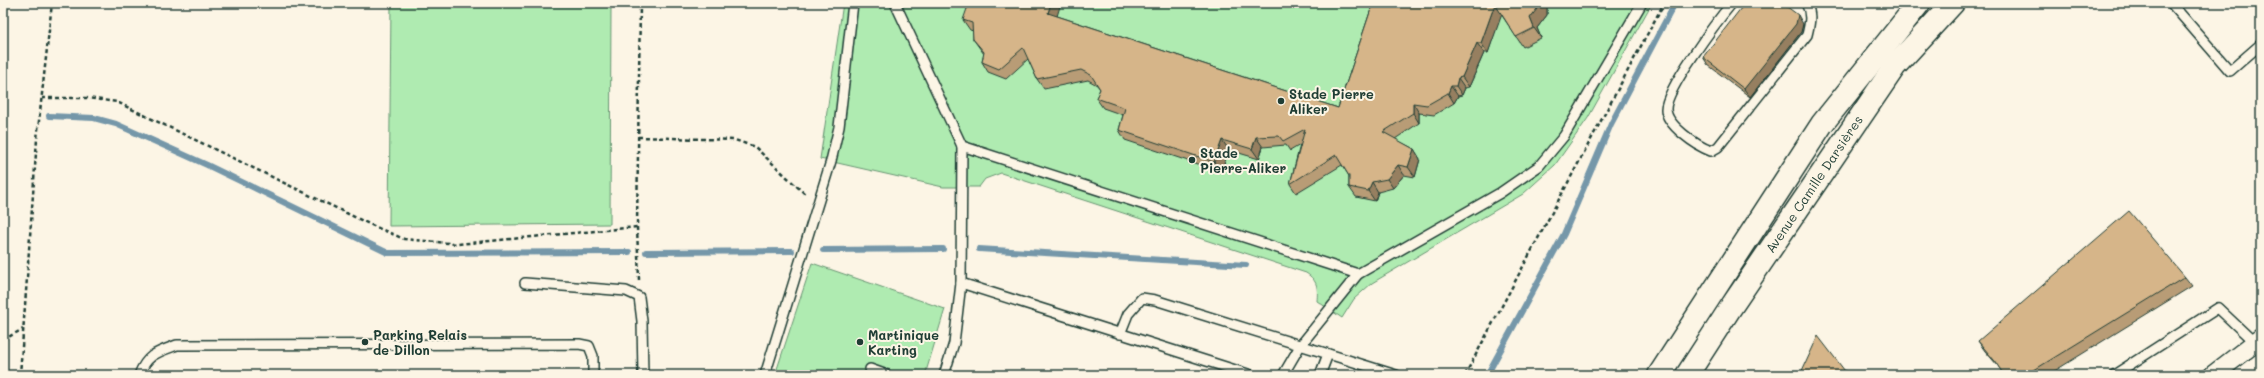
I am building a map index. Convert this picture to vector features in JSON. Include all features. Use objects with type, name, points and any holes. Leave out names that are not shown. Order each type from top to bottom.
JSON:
[{"type":"main road","name":"Avenue Camille Darsières","points":[[1659,375],[1822,124],[1919,3]]},
{"type":"main road","name":"Avenue Camille Darsières","points":[[1687,375],[1731,307],[1895,66],[1954,3]]},
{"type":"street","points":[[2213,375],[2258,340]]},
{"type":"lane","points":[[765,375],[818,207],[839,127],[853,3]]},
{"type":"lane","points":[[895,3],[962,146],[961,283],[954,342],[944,375]]},
{"type":"lane","points":[[1283,375],[1300,346],[1358,274],[1500,193],[1539,166],[1564,136],[1642,3]]},
{"type":"lane","points":[[1732,3],[1704,38],[1669,97],[1666,109],[1668,121],[1700,147],[1711,151],[1718,147],[1807,35],[1810,16],[1806,3]]},
{"type":"lane","points":[[2171,3],[2230,71],[2261,44]]},
{"type":"lane","points":[[962,146],[1358,274]]},
{"type":"lane","points":[[525,283],[626,291],[639,297],[642,321],[642,375]]},
{"type":"lane","points":[[961,283],[1250,375]]},
{"type":"lane","points":[[1120,334],[1128,314],[1142,298],[1205,315],[1396,375]]},
{"type":"lane","points":[[2114,375],[2218,308],[2258,340]]},
{"type":"lane","points":[[139,375],[144,362],[149,358],[177,345],[579,344],[589,346],[593,356],[593,375]]},
{"type":"lane","points":[[1320,375],[1328,354]]},
{"type":"lane","points":[[870,369],[887,375]]},
{"type":"path","points":[[20,375],[42,98],[52,3]]},
{"type":"path","points":[[639,297],[637,227],[640,3]]},
{"type":"path","points":[[1465,375],[1664,3]]},
{"type":"path","points":[[42,98],[87,98],[117,102],[369,224],[404,239],[458,244],[637,227]]},
{"type":"path","points":[[638,137],[735,140],[755,147],[818,207]]},
{"type":"path","points":[[3,340],[24,328]]},
{"type":"green space","points":[[391,3],[611,3],[610,224],[389,226]]},
{"type":"green space","name":"Stade Pierre-Aliker","points":[[843,3],[1652,3],[1588,118],[1555,165],[1523,194],[1372,283],[1354,299],[1342,318],[1317,301],[1315,282],[1306,273],[1001,173],[985,179],[979,187],[943,187],[820,159]]},
{"type":"green space","name":"Martinique Karting","points":[[812,263],[945,309],[925,375],[775,375]]},
{"type":"water","points":[[3,107],[6,134],[3,134]]},
{"type":"building","name":"Stade Pierre Aliker","points":[[969,3],[1051,3],[1048,13],[1338,108],[1373,3],[1540,3],[1540,5],[1530,18],[1534,28],[1516,37],[1495,4],[1481,43],[1477,43],[1462,77],[1458,78],[1456,86],[1451,86],[1448,93],[1427,105],[1413,103],[1413,113],[1383,132],[1414,149],[1408,167],[1398,165],[1387,179],[1372,182],[1368,191],[1349,187],[1349,176],[1336,155],[1290,184],[1305,129],[1283,141],[1279,136],[1256,137],[1252,149],[1222,140],[1214,162],[1119,130],[1125,108],[1096,98],[1100,89],[1091,75],[1081,70],[1037,79],[1023,48],[999,69],[982,62],[984,52],[973,39],[972,23],[963,20]]},
{"type":"building","points":[[1745,3],[1782,3],[1798,15],[1796,24],[1744,89],[1703,57]]},
{"type":"building","points":[[2129,211],[2185,277],[2026,375],[2004,375],[1978,341]]},
{"type":"building","points":[[1818,336],[1848,375],[1800,375]]},
{"type":"waterway","points":[[1487,375],[1564,234],[1611,124],[1675,3]]},
{"type":"waterway","points":[[49,116],[94,118],[116,124],[207,165],[388,253],[629,252]]},
{"type":"waterway","points":[[823,250],[943,249]]},
{"type":"waterway","points":[[979,249],[1246,265]]},
{"type":"waterway","points":[[646,252],[792,251]]},
{"type":"place","name":"Stade Pierre Aliker","points":[[1281,101]]},
{"type":"place","name":"Stade Pierre-Aliker","points":[[1192,160]]},
{"type":"place","name":"Parking Relais de Dillon","points":[[365,342]]},
{"type":"place","name":"Martinique Karting","points":[[860,342]]}]
